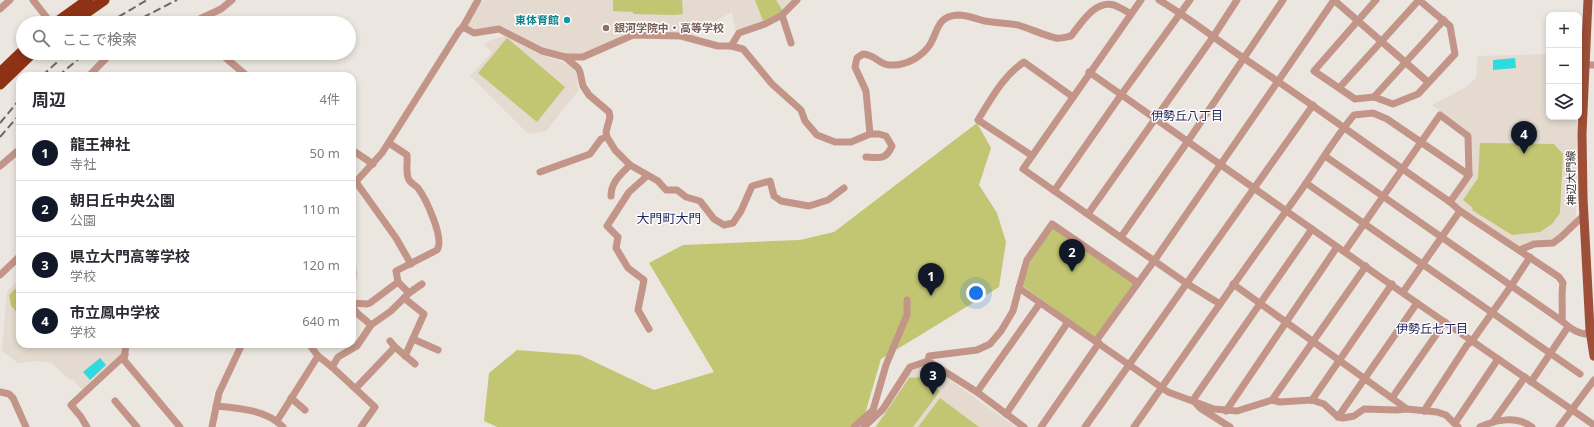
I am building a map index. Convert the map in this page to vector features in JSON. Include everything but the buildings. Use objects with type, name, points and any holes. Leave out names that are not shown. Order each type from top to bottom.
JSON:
[{"type":"highway","points":[[66,16],[88,0]]},
{"type":"highway","points":[[81,16],[104,0]]},
{"type":"highway","points":[[0,74],[16,58]]},
{"type":"highway","points":[[0,84],[25,60]]},
{"type":"main road","name":"神辺大門線","points":[[1588,0],[1589,65],[1582,134],[1584,215],[1591,284],[1591,334],[1594,356]]},
{"type":"street","points":[[0,9],[10,0]]},
{"type":"street","points":[[33,0],[46,16]]},
{"type":"street","points":[[206,16],[221,9],[232,0]]},
{"type":"street","points":[[356,182],[373,164],[389,143],[459,30],[463,27],[478,0]]},
{"type":"street","points":[[731,46],[739,33],[765,24],[782,15],[797,0]]},
{"type":"street","points":[[1140,0],[1023,168],[1186,283],[1220,304]]},
{"type":"street","points":[[1159,0],[1181,13],[1213,37],[1279,81],[1450,202],[1460,211],[1559,277],[1563,283],[1562,321]]},
{"type":"street","points":[[1054,191],[1190,0]]},
{"type":"street","points":[[1088,214],[1213,37],[1237,0]]},
{"type":"street","points":[[1121,237],[1283,0]]},
{"type":"street","points":[[1041,427],[1138,283],[1334,0],[1428,82]]},
{"type":"street","points":[[1340,87],[1419,0],[1450,26],[1455,54],[1418,94],[1393,104],[1374,97],[1354,99],[1340,87],[1314,71],[1359,21],[1372,1]]},
{"type":"street","points":[[870,134],[866,92],[854,67],[857,58],[863,54],[871,55],[882,64],[905,64],[922,55],[930,45],[940,22],[948,17],[958,15],[1017,25],[1057,39],[1071,36],[1088,14],[1099,7],[1113,5],[1131,14]]},
{"type":"street","points":[[782,15],[791,43]]},
{"type":"street","points":[[1374,97],[1444,20]]},
{"type":"street","points":[[463,27],[474,33],[499,29],[542,51],[565,57],[583,57],[633,35],[681,36],[718,46],[731,46],[743,49],[772,84],[801,110],[805,121],[817,135],[835,142],[851,142],[870,134],[886,136],[892,146],[889,154],[883,158],[866,157]]},
{"type":"street","points":[[540,172],[590,154],[602,139],[606,137],[610,117],[609,112],[589,95],[583,86],[578,68],[565,57]]},
{"type":"street","points":[[93,72],[104,60]]},
{"type":"street","points":[[228,60],[242,72]]},
{"type":"street","points":[[1031,155],[978,120],[997,89],[1013,69],[1024,62],[1073,97]]},
{"type":"street","points":[[1089,72],[1417,303],[1594,425]]},
{"type":"street","points":[[1085,427],[1313,105]]},
{"type":"street","points":[[1134,427],[1233,284],[1354,115],[1373,113],[1387,119],[1469,175]]},
{"type":"street","points":[[1345,251],[1440,115],[1468,136],[1470,154],[1469,175],[1450,202]]},
{"type":"street","points":[[606,137],[615,150],[630,165],[658,181],[666,190],[677,190],[686,197],[700,200],[714,219],[724,225],[733,223],[741,211],[752,186],[770,181],[774,196],[781,201],[809,206],[828,200],[844,188]]},
{"type":"street","points":[[389,143],[407,155],[407,175],[409,180],[418,188],[424,198],[439,234],[439,247],[436,250],[396,271],[398,282],[406,295],[424,314],[405,356]]},
{"type":"street","points":[[0,166],[16,152]]},
{"type":"street","points":[[356,153],[373,164]]},
{"type":"street","points":[[1325,156],[1562,321],[1568,327],[1582,335],[1591,334]]},
{"type":"street","points":[[611,196],[611,187],[630,165]]},
{"type":"street","points":[[647,176],[640,184],[629,192],[607,226],[618,237],[616,248],[628,268],[644,280],[638,310],[649,329]]},
{"type":"street","points":[[1306,183],[1580,374]]},
{"type":"street","points":[[356,187],[396,238],[411,264]]},
{"type":"street","points":[[1403,292],[1460,211]]},
{"type":"street","points":[[1520,250],[1534,244],[1553,243],[1584,215]]},
{"type":"street","points":[[928,361],[929,356],[977,350],[990,344],[1001,331],[1014,311],[1019,288],[1028,260],[1052,224],[1138,283]]},
{"type":"street","points":[[1193,400],[1312,229]]},
{"type":"street","points":[[1226,411],[1337,247]]},
{"type":"street","points":[[1424,411],[1467,345],[1472,341],[1530,257]]},
{"type":"street","points":[[0,275],[16,260]]},
{"type":"street","points":[[1272,400],[1366,266]]},
{"type":"street","points":[[356,304],[367,304],[398,282]]},
{"type":"street","points":[[356,347],[371,325],[391,311],[406,295],[422,284]]},
{"type":"street","points":[[1233,284],[1407,409]]},
{"type":"street","points":[[1312,400],[1338,360],[1392,284]]},
{"type":"street","points":[[1019,288],[1130,364],[1168,392],[1214,409],[1226,411],[1237,411],[1250,408],[1272,400],[1280,402],[1312,400],[1324,404],[1338,417],[1343,418],[1354,416],[1364,409],[1407,409],[1446,415],[1456,425],[1498,359]]},
{"type":"street","points":[[854,427],[873,410],[886,365],[907,315],[907,300]]},
{"type":"street","points":[[977,392],[1040,302]]},
{"type":"street","points":[[1338,417],[1417,303]]},
{"type":"street","points":[[356,311],[371,325]]},
{"type":"street","points":[[1006,414],[1068,322]]},
{"type":"street","points":[[1392,398],[1445,322]]},
{"type":"street","points":[[1493,422],[1550,353],[1568,327]]},
{"type":"street","points":[[413,338],[438,350]]},
{"type":"street","points":[[390,340],[395,347],[416,364]]},
{"type":"street","points":[[356,388],[395,347]]},
{"type":"street","points":[[126,348],[124,360],[180,427]]},
{"type":"street","points":[[212,427],[223,382],[240,348]]},
{"type":"street","points":[[312,348],[318,356],[356,388],[375,407],[361,427]]},
{"type":"street","points":[[332,367],[338,357],[354,348]]},
{"type":"street","points":[[87,427],[82,417],[71,405],[125,355]]},
{"type":"street","points":[[277,421],[318,356]]},
{"type":"street","points":[[928,361],[977,392],[1024,427]]},
{"type":"street","points":[[864,427],[883,409],[910,367],[928,361]]},
{"type":"street","points":[[1559,427],[1594,380]]},
{"type":"street","points":[[0,392],[9,394],[12,398],[26,427]]},
{"type":"street","points":[[291,398],[305,410]]},
{"type":"street","points":[[1193,400],[1200,408],[1230,427]]},
{"type":"street","points":[[115,401],[137,427]]},
{"type":"street","points":[[216,406],[247,409],[277,421],[283,427]]},
{"type":"street","points":[[1480,427],[1493,422],[1515,419],[1526,422],[1532,427]]},
{"type":"shaded area","name":"銀河学院中・高等学校","points":[[484,0],[794,0],[784,12],[736,33],[732,12],[705,27],[697,36],[676,33],[629,33],[598,50],[582,54],[569,54],[543,49],[503,26],[475,30],[468,25],[478,6]]},
{"type":"shaded area","points":[[504,36],[544,56],[574,68],[577,76],[578,91],[546,131],[528,134],[470,76],[492,52],[484,45],[489,41]]},
{"type":"shaded area","points":[[1546,54],[1546,120],[1577,120],[1576,217],[1570,227],[1560,236],[1551,240],[1520,248],[1459,207],[1455,201],[1471,175],[1470,134],[1432,105],[1466,87],[1473,81],[1476,77],[1478,56]]},
{"type":"shaded area","points":[[16,283],[16,348],[122,348],[123,353],[83,391],[72,379],[70,380],[52,363],[37,361],[18,363],[2,351],[7,291]]},
{"type":"shaded area","points":[[924,366],[940,373],[1016,427],[874,427],[911,370]]},
{"type":"green space","points":[[613,0],[682,0],[683,14],[633,14],[633,12],[613,11]]},
{"type":"green space","points":[[755,0],[776,0],[783,11],[763,21]]},
{"type":"green space","points":[[507,38],[565,87],[537,122],[478,73]]},
{"type":"green space","points":[[977,123],[991,148],[979,185],[997,213],[1006,242],[999,287],[881,359],[865,414],[858,427],[497,427],[484,421],[489,373],[517,350],[580,355],[654,390],[714,372],[649,263],[683,245],[800,240],[834,232]]},
{"type":"green space","points":[[1480,143],[1554,144],[1563,154],[1560,213],[1552,224],[1540,232],[1512,235],[1472,210],[1473,208],[1463,200],[1478,178]]},
{"type":"green space","points":[[1053,228],[1134,283],[1095,338],[1023,286],[1031,260]]},
{"type":"green space","points":[[16,288],[16,312],[11,306],[9,295]]},
{"type":"green space","points":[[922,377],[940,391],[913,427],[876,427],[909,378]]},
{"type":"green space","points":[[940,398],[979,427],[918,427]]},
{"type":"water","points":[[1515,58],[1516,68],[1493,70],[1493,60]]},
{"type":"water","points":[[100,358],[106,365],[90,380],[83,372]]},
{"type":"railway","points":[[120,16],[147,0]]},
{"type":"railway","points":[[146,16],[177,0]]},
{"type":"railway","points":[[46,72],[59,60]]},
{"type":"railway","points":[[63,72],[77,60]]},
{"type":"railway","points":[[0,123],[16,104]]},
{"type":"railway","points":[[0,137],[16,119]]},
{"type":"place","name":"東体育館","points":[[567,20]]},
{"type":"place","name":"銀河学院中・高等学校","points":[[606,28]]},
{"type":"place","name":"市立鳳中学校","points":[[1524,154]]},
{"type":"place","name":"朝日丘中央公園","points":[[1072,272]]},
{"type":"place","name":"龍王神社","points":[[931,296]]},
{"type":"place","name":"県立大門高等学校","points":[[933,395]]},
{"type":"district","name":"伊勢丘八丁目","points":[[1187,116]]},
{"type":"district","name":"大門町大門","points":[[669,218]]},
{"type":"district","name":"伊勢丘七丁目","points":[[1432,329]]}]
